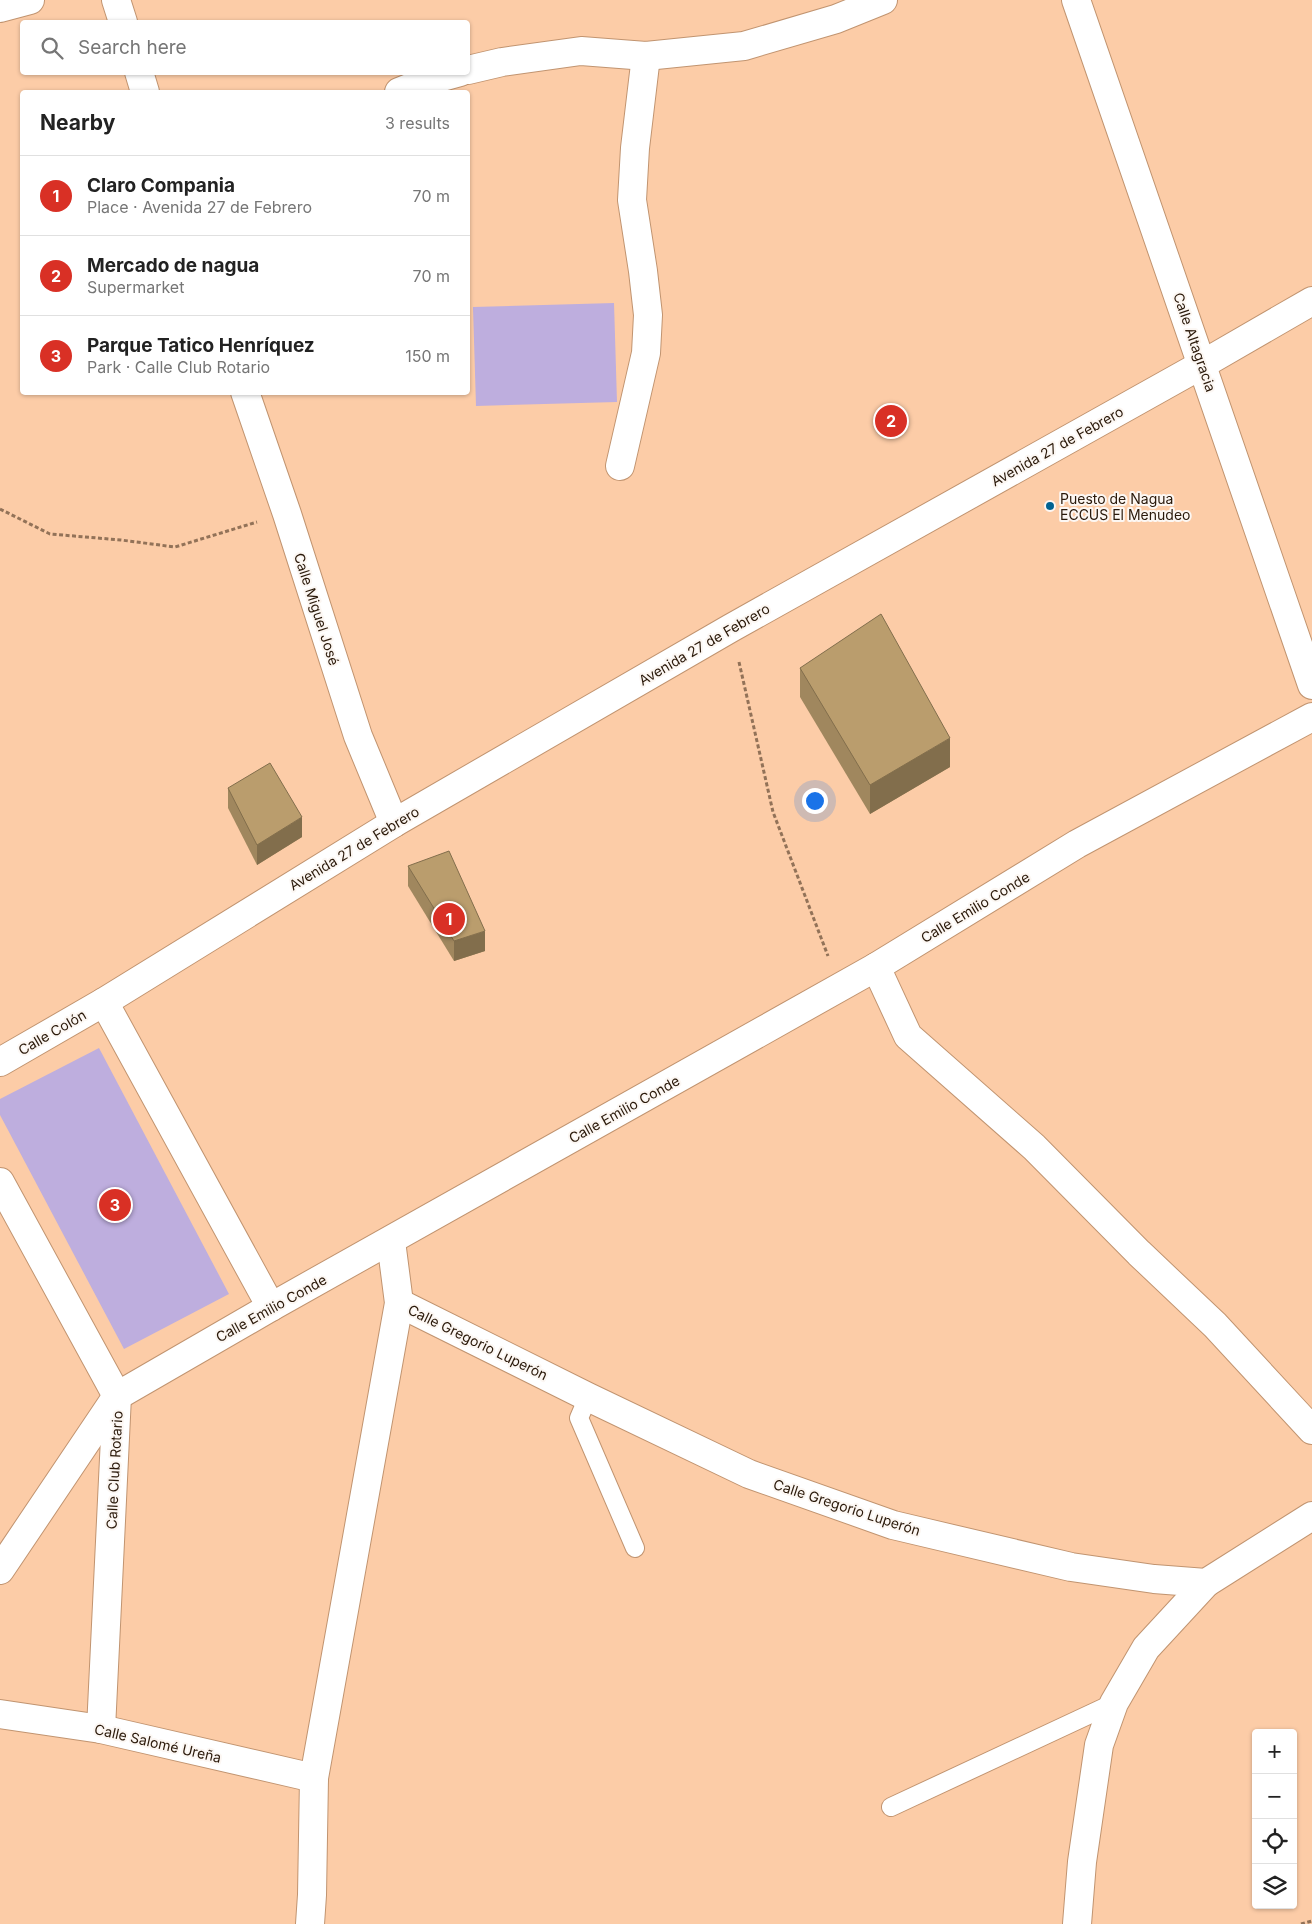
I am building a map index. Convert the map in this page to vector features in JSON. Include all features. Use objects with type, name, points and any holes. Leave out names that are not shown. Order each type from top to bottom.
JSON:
[{"type":"street","points":[[0,8],[30,0]]},
{"type":"street","points":[[116,0],[122,20]]},
{"type":"street","points":[[470,70],[502,62],[581,51],[646,56],[744,46],[836,19],[883,0]]},
{"type":"street","name":"Calle Altagracia","points":[[1076,0],[1203,364],[1312,685]]},
{"type":"street","points":[[620,466],[646,353],[648,315],[632,200],[634,148],[646,56]]},
{"type":"street","points":[[140,75],[144,90]]},
{"type":"street","points":[[404,90],[449,75]]},
{"type":"street","name":"Avenida 27 de Febrero","points":[[104,1002],[394,823],[732,628],[1203,364],[1312,300]]},
{"type":"street","name":"Calle Miguel José","points":[[246,395],[287,514],[358,736],[394,823]]},
{"type":"street","name":"Calle Emilio Conde","points":[[0,1570],[117,1396],[271,1307],[876,967],[1078,844],[1312,717]]},
{"type":"street","points":[[876,967],[908,1036],[1034,1147],[1139,1253],[1215,1325],[1312,1430]]},
{"type":"street","points":[[104,1002],[271,1307]]},
{"type":"street","name":"Calle Colón","points":[[0,1062],[104,1002]]},
{"type":"street","name":"Calle Club Rotario","points":[[0,1182],[117,1396],[101,1729]]},
{"type":"street","points":[[310,1924],[314,1778],[399,1303],[391,1241]]},
{"type":"street","name":"Calle Gregorio Luperón","points":[[399,1303],[748,1474],[893,1525],[1071,1567],[1154,1579],[1206,1582]]},
{"type":"street","points":[[1077,1924],[1082,1862],[1099,1745],[1114,1703],[1146,1648],[1206,1582],[1312,1516]]},
{"type":"street","name":"Calle Salomé Ureña","points":[[0,1714],[101,1729],[314,1778]]},
{"type":"lane","points":[[588,1397],[580,1418],[635,1548]]},
{"type":"lane","points":[[891,1807],[1114,1703]]},
{"type":"path","points":[[0,509],[50,534],[174,547],[287,514]]},
{"type":"path","points":[[732,628],[773,812],[840,987]]},
{"type":"path","points":[[1301,1924],[1312,1921]]},
{"type":"shaded area","points":[[614,303],[617,402],[476,406],[473,307]]},
{"type":"shaded area","points":[[99,1048],[229,1294],[124,1349],[0,1115],[0,1099]]},
{"type":"building","points":[[881,614],[950,738],[870,785],[800,668]]},
{"type":"building","points":[[270,763],[302,817],[257,845],[228,788]]},
{"type":"building","points":[[449,851],[485,931],[454,941],[408,866]]},
{"type":"place","name":"Mercado de nagua","points":[[891,421]]},
{"type":"place","name":"Puesto de Nagua ECCUS El Menudeo","points":[[1050,506]]},
{"type":"place","name":"Claro Compania","points":[[449,919]]},
{"type":"place","name":"Parque Tatico Henríquez","points":[[115,1205]]}]
